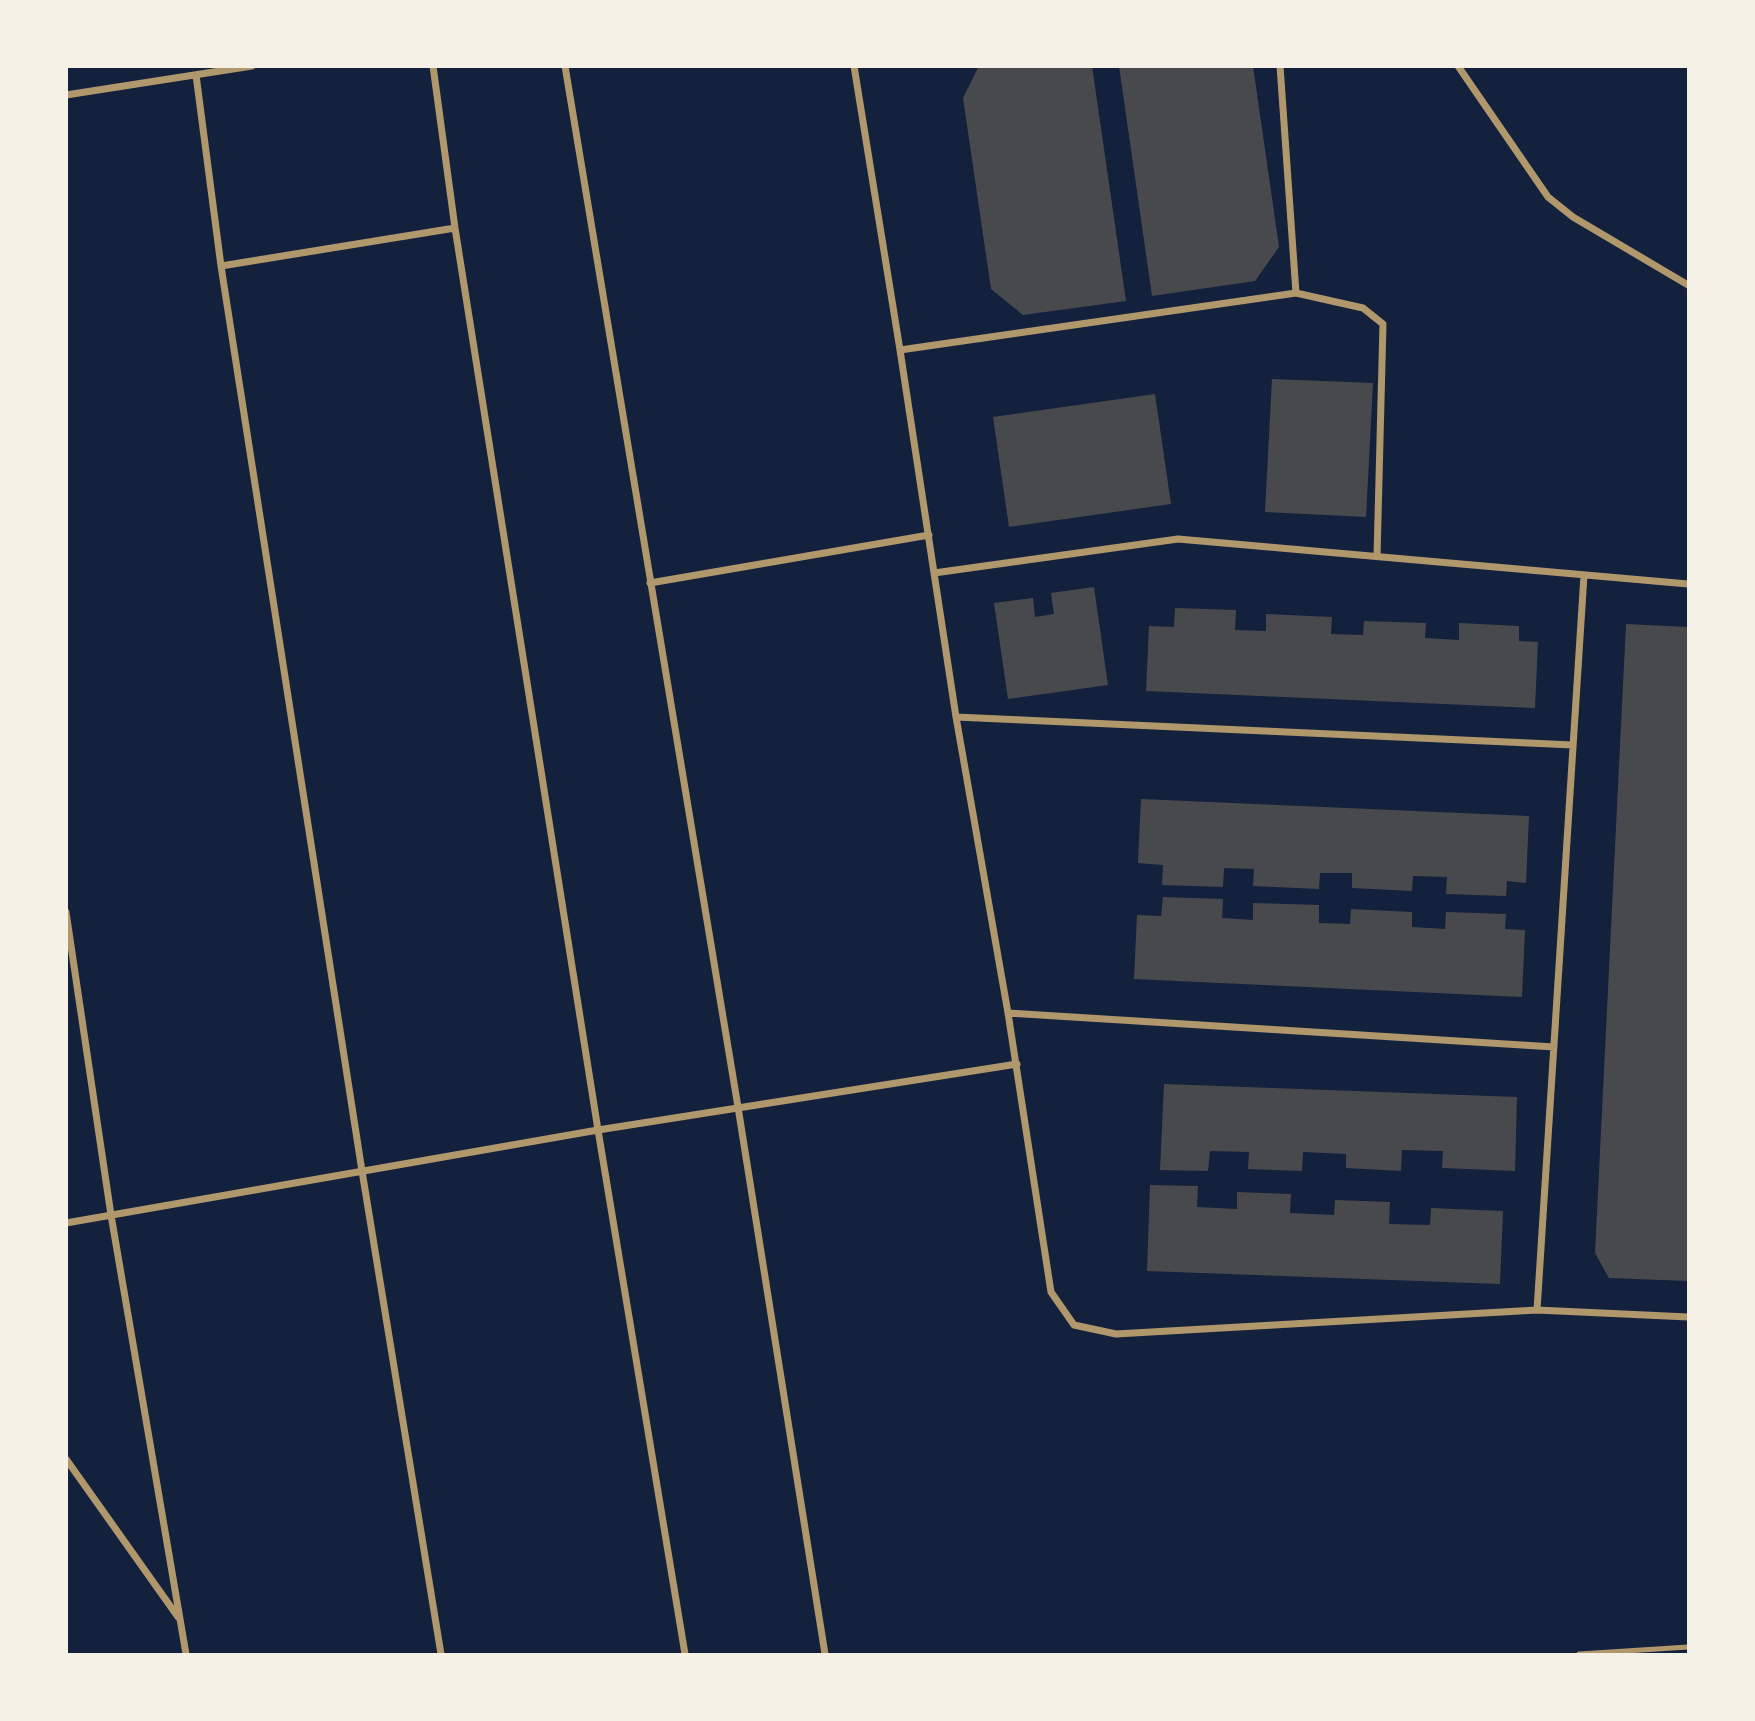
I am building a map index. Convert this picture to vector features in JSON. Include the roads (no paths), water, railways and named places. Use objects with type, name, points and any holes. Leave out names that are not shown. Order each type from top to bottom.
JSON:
[{"type":"street","points":[[66,95],[252,66]]},
{"type":"street","points":[[433,66],[455,228],[598,1130],[685,1654]]},
{"type":"street","points":[[565,66],[738,1107],[825,1654]]},
{"type":"street","points":[[853,66],[901,350],[956,717],[1017,1064],[1051,1292],[1074,1325],[1116,1334],[1537,1310],[1689,1317]]},
{"type":"street","points":[[1280,66],[1296,293]]},
{"type":"street","points":[[1458,66],[1548,197],[1573,218],[1689,285]]},
{"type":"street","points":[[196,75],[221,266],[362,1171],[441,1654]]},
{"type":"street","points":[[221,266],[455,228]]},
{"type":"street","points":[[901,350],[1296,293],[1363,309],[1383,324],[1377,556]]},
{"type":"street","points":[[649,583],[929,535]]},
{"type":"street","points":[[934,573],[1178,539],[1689,584]]},
{"type":"street","points":[[1537,1310],[1584,575]]},
{"type":"street","points":[[956,717],[1573,745]]},
{"type":"street","points":[[66,912],[111,1215],[186,1654]]},
{"type":"street","points":[[1008,1013],[1553,1047]]},
{"type":"street","points":[[66,1223],[598,1130],[1017,1064]]},
{"type":"street","points":[[66,1459],[180,1620]]},
{"type":"lane","points":[[1579,1654],[1689,1647]]}]
